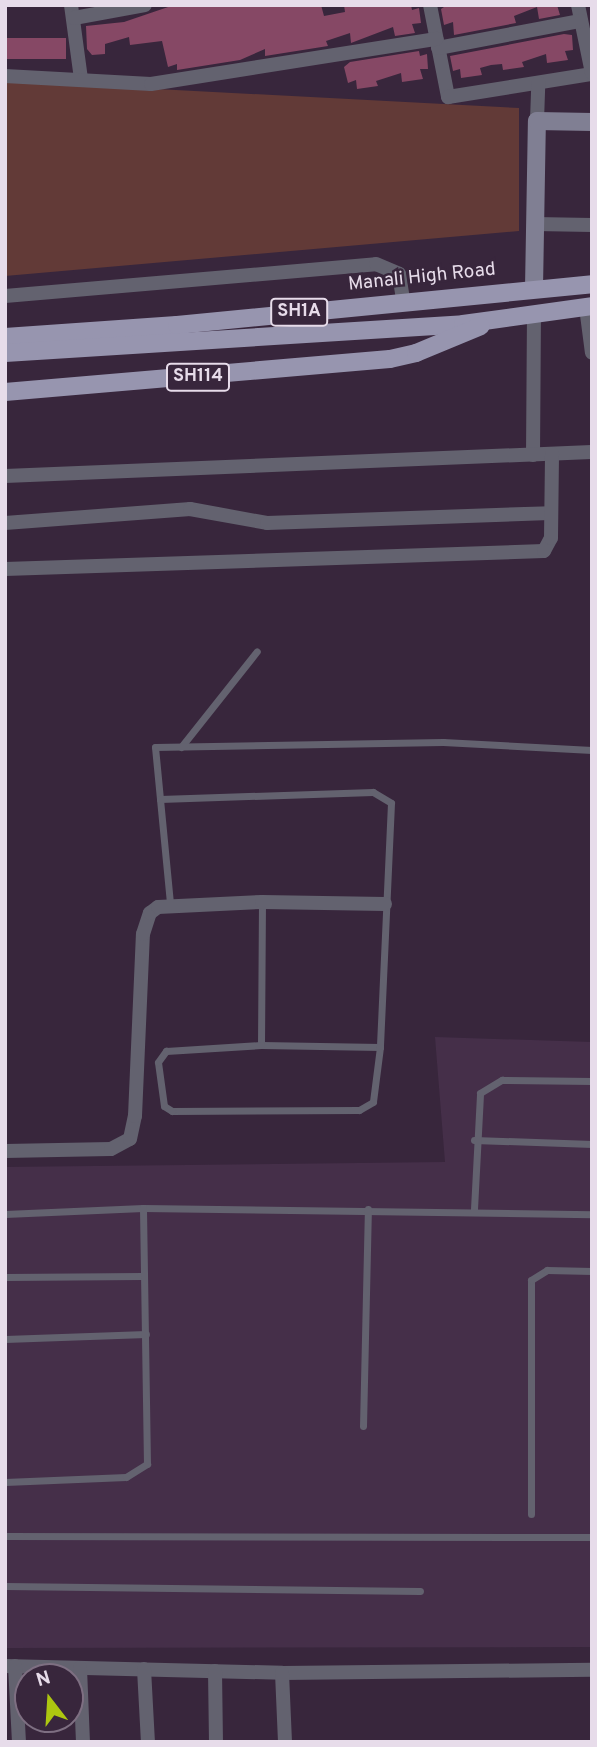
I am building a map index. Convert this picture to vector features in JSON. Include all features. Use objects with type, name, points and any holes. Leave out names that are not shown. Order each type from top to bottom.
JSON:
[{"type":"main road","name":"Manali High Road","points":[[5,337],[177,325],[408,299],[592,284]]},
{"type":"main road","points":[[388,328],[390,359],[470,333],[494,319],[491,291]]},
{"type":"main road","points":[[408,299],[418,325]]},
{"type":"main road","name":"SH1A","points":[[5,353],[388,328],[589,307]]},
{"type":"main road","points":[[346,330],[346,363]]},
{"type":"main road","name":"SH114","points":[[5,393],[390,359]]},
{"type":"street","points":[[81,79],[72,12],[145,5]]},
{"type":"street","points":[[430,5],[448,97],[592,73],[578,5]]},
{"type":"street","points":[[5,76],[151,84],[580,21]]},
{"type":"street","points":[[534,288],[538,83]]},
{"type":"street","points":[[537,121],[592,122]]},
{"type":"street","points":[[535,224],[592,225]]},
{"type":"street","points":[[5,296],[376,264],[399,274],[408,299]]},
{"type":"street","points":[[589,307],[592,353]]},
{"type":"street","points":[[533,455],[534,314]]},
{"type":"street","points":[[5,476],[592,452]]},
{"type":"street","points":[[5,569],[321,555],[535,552],[549,545],[552,454]]},
{"type":"street","points":[[5,523],[190,509],[267,523],[550,513]]},
{"type":"street","points":[[5,1151],[111,1149],[130,1139],[135,1116],[143,934],[150,913],[170,904],[385,904]]},
{"type":"street","points":[[10,1666],[19,1742]]},
{"type":"street","points":[[84,1668],[282,1673],[592,1670]]},
{"type":"street","points":[[144,1669],[148,1742]]},
{"type":"street","points":[[215,1671],[216,1742]]},
{"type":"street","points":[[282,1673],[285,1742]]},
{"type":"lane","points":[[181,747],[257,651]]},
{"type":"lane","points":[[170,904],[155,747],[443,742],[592,750]]},
{"type":"lane","points":[[160,799],[381,793],[392,809],[385,904],[380,1047],[377,1092],[373,1102],[359,1110],[172,1111],[164,1106],[158,1062],[166,1051],[261,1045],[380,1047]]},
{"type":"lane","points":[[261,1045],[262,902]]},
{"type":"lane","points":[[474,1209],[474,1140],[480,1093],[502,1080],[592,1081]]},
{"type":"lane","points":[[474,1140],[592,1144]]},
{"type":"lane","points":[[5,1214],[143,1208],[474,1209],[592,1214]]},
{"type":"lane","points":[[5,1482],[127,1477],[148,1464],[146,1334],[142,1276],[143,1208]]},
{"type":"lane","points":[[363,1426],[368,1209]]},
{"type":"lane","points":[[531,1514],[531,1280],[547,1270],[592,1271]]},
{"type":"lane","points":[[5,1277],[142,1276]]},
{"type":"lane","points":[[5,1339],[146,1334]]},
{"type":"lane","points":[[5,1536],[592,1537]]},
{"type":"lane","points":[[5,1586],[420,1591]]},
{"type":"shaded area","points":[[5,81],[519,108],[519,231],[5,276]]},
{"type":"shaded area","points":[[435,1037],[592,1042],[592,1647],[5,1648],[5,1167],[445,1162]]},
{"type":"building","points":[[174,5],[321,5],[324,16],[345,12],[344,5],[411,5],[412,10],[419,8],[421,23],[412,24],[415,33],[395,36],[393,27],[351,43],[350,33],[326,41],[328,46],[265,56],[265,49],[240,60],[177,70],[177,64],[168,67],[162,41],[130,45],[129,37],[105,44],[105,54],[92,55],[87,49],[86,26],[124,22]]},
{"type":"building","points":[[447,5],[557,5],[560,15],[539,19],[537,7],[514,16],[516,23],[454,35],[453,22],[444,25],[441,9]]},
{"type":"building","points":[[564,34],[572,35],[573,50],[565,51],[568,60],[547,63],[546,54],[522,62],[524,67],[503,70],[502,64],[480,68],[482,75],[461,78],[460,69],[453,71],[450,56]]},
{"type":"building","points":[[5,38],[66,38],[66,59],[5,59]]},
{"type":"building","points":[[419,51],[420,56],[427,54],[428,69],[420,69],[423,79],[402,82],[401,73],[376,81],[378,86],[357,89],[356,80],[348,83],[344,67],[350,62]]}]
